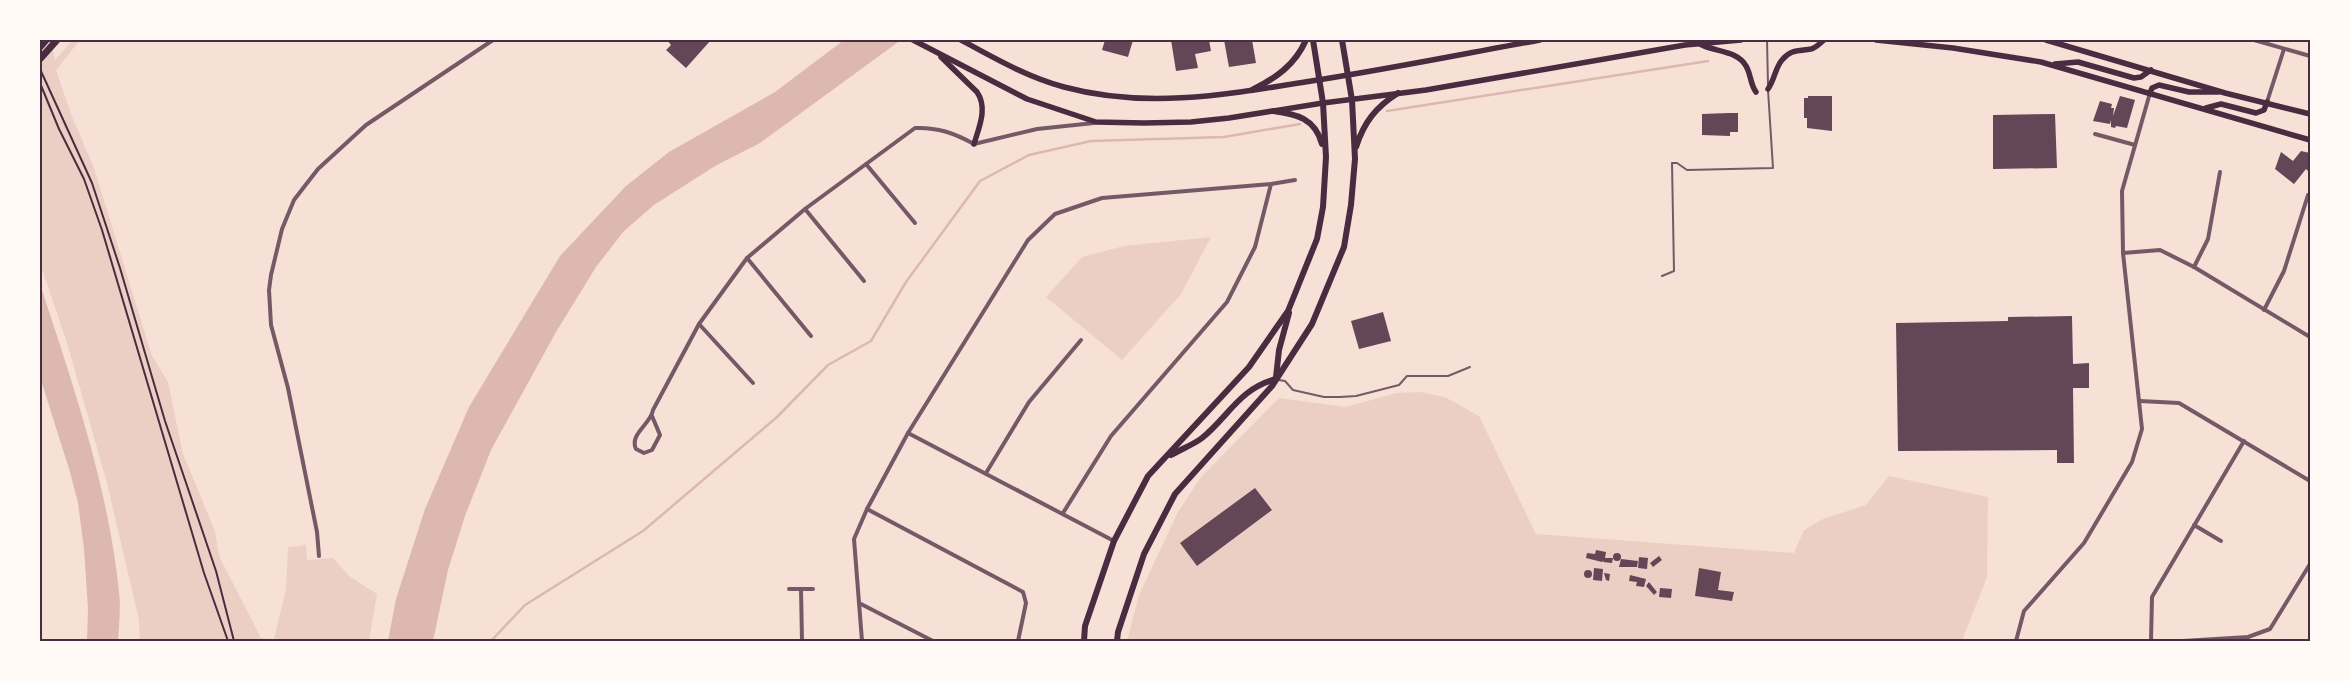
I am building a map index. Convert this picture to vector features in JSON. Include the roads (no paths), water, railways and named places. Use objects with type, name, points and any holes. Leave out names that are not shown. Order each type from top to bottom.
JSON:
[{"type":"highway","points":[[40,47],[46,40]]},
{"type":"highway","points":[[40,59],[57,40]]},
{"type":"main road","points":[[913,40],[1027,100],[1096,122],[1190,122],[1352,100],[1700,44],[1741,40]]},
{"type":"main road","points":[[961,40],[1018,71],[1064,87],[1137,99],[1178,99],[1252,90],[1319,80],[1540,40]]},
{"type":"main road","points":[[1252,90],[1282,73],[1300,53],[1306,40]]},
{"type":"main road","points":[[1276,379],[1280,350],[1291,305],[1316,239],[1323,207],[1326,157],[1323,103],[1313,40]]},
{"type":"main road","points":[[1117,641],[1118,632],[1144,554],[1175,494],[1276,379],[1312,324],[1344,247],[1351,205],[1354,152],[1352,100],[1342,40]]},
{"type":"main road","points":[[1768,89],[1775,80],[1778,66],[1787,54],[1796,49],[1813,49],[1824,40]]},
{"type":"main road","points":[[1876,40],[1953,48],[2051,65],[2150,92],[2310,140]]},
{"type":"main road","points":[[2046,40],[2225,92],[2310,114]]},
{"type":"main road","points":[[1700,44],[1706,48],[1727,52],[1742,60],[1747,67],[1752,86],[1756,92]]},
{"type":"main road","points":[[936,52],[982,98],[983,110],[974,144]]},
{"type":"main road","points":[[2051,65],[2078,62],[2134,78],[2141,77],[2151,70]]},
{"type":"main road","points":[[2150,92],[2152,88],[2159,85],[2190,92],[2225,92]]},
{"type":"main road","points":[[1354,152],[1369,117],[1398,93]]},
{"type":"main road","points":[[2204,109],[2221,104],[2256,113],[2264,110],[2267,102]]},
{"type":"main road","points":[[1273,111],[1290,113],[1310,121],[1321,138],[1326,157]]},
{"type":"main road","points":[[1084,641],[1086,626],[1114,541],[1148,476],[1249,367],[1291,305]]},
{"type":"main road","points":[[1163,460],[1200,439],[1214,427],[1241,397],[1259,384],[1276,379]]},
{"type":"street","points":[[319,556],[317,532],[291,404],[271,325],[269,290],[282,229],[294,200],[304,186],[318,169],[366,125],[493,40]]},
{"type":"street","points":[[2254,40],[2310,56]]},
{"type":"street","points":[[2267,102],[2284,49]]},
{"type":"street","points":[[2016,641],[2024,611],[2084,543],[2132,462],[2142,429],[2123,253],[2122,191],[2150,92]]},
{"type":"street","points":[[652,416],[643,426],[635,440],[635,447],[644,453],[652,450],[660,435],[652,416],[653,410],[699,324],[747,258],[805,209],[915,128],[934,127],[974,144],[1037,129],[1096,122]]},
{"type":"street","points":[[2095,134],[2134,144]]},
{"type":"street","points":[[866,164],[915,224]]},
{"type":"street","points":[[2194,267],[2208,239],[2220,172]]},
{"type":"street","points":[[862,641],[854,539],[867,509],[908,433],[1028,240],[1054,214],[1102,198],[1271,184],[1294,180]]},
{"type":"street","points":[[1063,513],[1111,436],[1227,302],[1254,247],[1271,184]]},
{"type":"street","points":[[2264,310],[2284,271],[2308,195]]},
{"type":"street","points":[[805,209],[864,281]]},
{"type":"street","points":[[2123,253],[2160,250],[2194,267],[2310,337]]},
{"type":"street","points":[[747,258],[811,336]]},
{"type":"street","points":[[699,324],[754,383]]},
{"type":"street","points":[[986,473],[1029,402],[1081,340]]},
{"type":"street","points":[[2140,401],[2179,403],[2310,481]]},
{"type":"street","points":[[908,433],[1114,541]]},
{"type":"street","points":[[2150,641],[2152,597],[2244,441]]},
{"type":"street","points":[[867,509],[1023,592],[1026,603],[1018,641]]},
{"type":"street","points":[[2194,525],[2221,541]]},
{"type":"street","points":[[2183,641],[2248,637],[2270,629],[2310,564]]},
{"type":"street","points":[[789,589],[813,589]]},
{"type":"street","points":[[801,589],[802,641]]},
{"type":"street","points":[[859,603],[933,641]]},
{"type":"lane","points":[[1662,276],[1674,271],[1672,163],[1677,163],[1687,170],[1773,168],[1766,40]]},
{"type":"lane","points":[[1276,379],[1285,381],[1293,390],[1324,397],[1340,397],[1356,396],[1399,385],[1407,376],[1448,376],[1470,367]]},
{"type":"waterway","points":[[1387,111],[1708,61]]},
{"type":"waterway","points":[[491,641],[525,605],[643,531],[777,417],[828,365],[871,341],[906,282],[980,181],[1029,155],[1091,141],[1224,137],[1300,124]]}]
